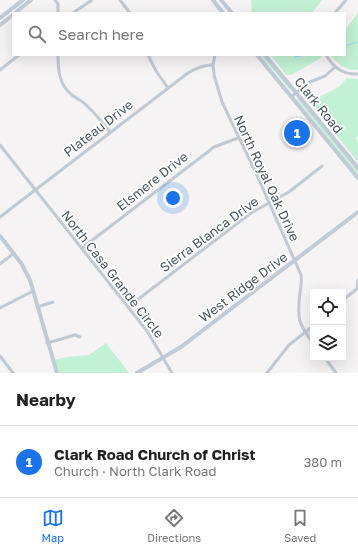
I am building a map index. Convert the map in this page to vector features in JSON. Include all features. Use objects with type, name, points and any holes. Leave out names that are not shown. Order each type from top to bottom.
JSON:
[{"type":"street","points":[[0,18],[23,0]]},
{"type":"street","points":[[16,12],[31,0]]},
{"type":"street","points":[[55,0],[58,4],[58,12]]},
{"type":"street","points":[[74,12],[92,0]]},
{"type":"street","points":[[120,0],[129,12]]},
{"type":"street","points":[[213,0],[222,12]]},
{"type":"street","points":[[221,0],[231,12]]},
{"type":"street","points":[[336,12],[346,0]]},
{"type":"street","points":[[0,25],[12,16]]},
{"type":"street","points":[[0,70],[18,56]]},
{"type":"street","points":[[58,56],[58,72],[65,86],[71,94],[81,100],[95,113],[110,132]]},
{"type":"street","points":[[148,56],[156,71],[168,88]]},
{"type":"street","name":"North Royal Oak Drive","points":[[216,56],[214,75],[226,113],[269,202],[302,280],[298,314],[301,325],[310,339]]},
{"type":"street","points":[[258,56],[358,178]]},
{"type":"street","name":"Clark Road","points":[[266,56],[358,168]]},
{"type":"street","points":[[327,56],[335,67],[348,74],[358,74]]},
{"type":"street","name":"Plateau Drive","points":[[0,217],[168,88],[197,68],[206,65],[214,65]]},
{"type":"street","points":[[291,97],[310,82],[325,76],[335,67]]},
{"type":"street","name":"Elsmere Drive","points":[[82,248],[205,154],[214,148],[238,138]]},
{"type":"street","name":"North Casa Grande Circle","points":[[0,145],[147,331],[172,373]]},
{"type":"street","name":"Sierra Blanca Drive","points":[[128,307],[251,213],[289,192],[322,166]]},
{"type":"street","name":"West Ridge Drive","points":[[137,373],[181,347],[358,212]]},
{"type":"street","points":[[0,236],[26,271],[57,373]]},
{"type":"street","points":[[0,264],[14,253]]},
{"type":"street","points":[[346,297],[357,288],[358,280]]},
{"type":"street","points":[[0,308],[33,291]]},
{"type":"street","points":[[37,307],[53,302]]},
{"type":"street","points":[[267,373],[283,350],[310,328]]},
{"type":"street","points":[[47,343],[75,335],[80,337]]},
{"type":"street","points":[[0,356],[13,373]]},
{"type":"street","points":[[327,361],[336,373]]},
{"type":"green space","points":[[251,0],[322,0],[313,12],[252,12]]},
{"type":"green space","points":[[358,13],[358,70],[349,69],[342,66],[332,56],[346,56],[346,29]]},
{"type":"green space","points":[[261,56],[265,56],[292,89],[290,90]]},
{"type":"green space","points":[[272,56],[322,56],[321,58],[291,75],[286,75]]},
{"type":"green space","points":[[347,78],[358,79],[358,136],[356,138],[358,143],[358,162],[312,105],[313,100],[339,87]]},
{"type":"green space","points":[[298,98],[358,170],[358,175],[298,101]]},
{"type":"green space","points":[[106,343],[129,373],[59,373],[54,360],[89,355]]},
{"type":"waterway","points":[[346,46],[358,42]]},
{"type":"waterway","points":[[295,57],[301,56]]},
{"type":"place","name":"Clark Road Church of Christ","points":[[297,133]]}]
